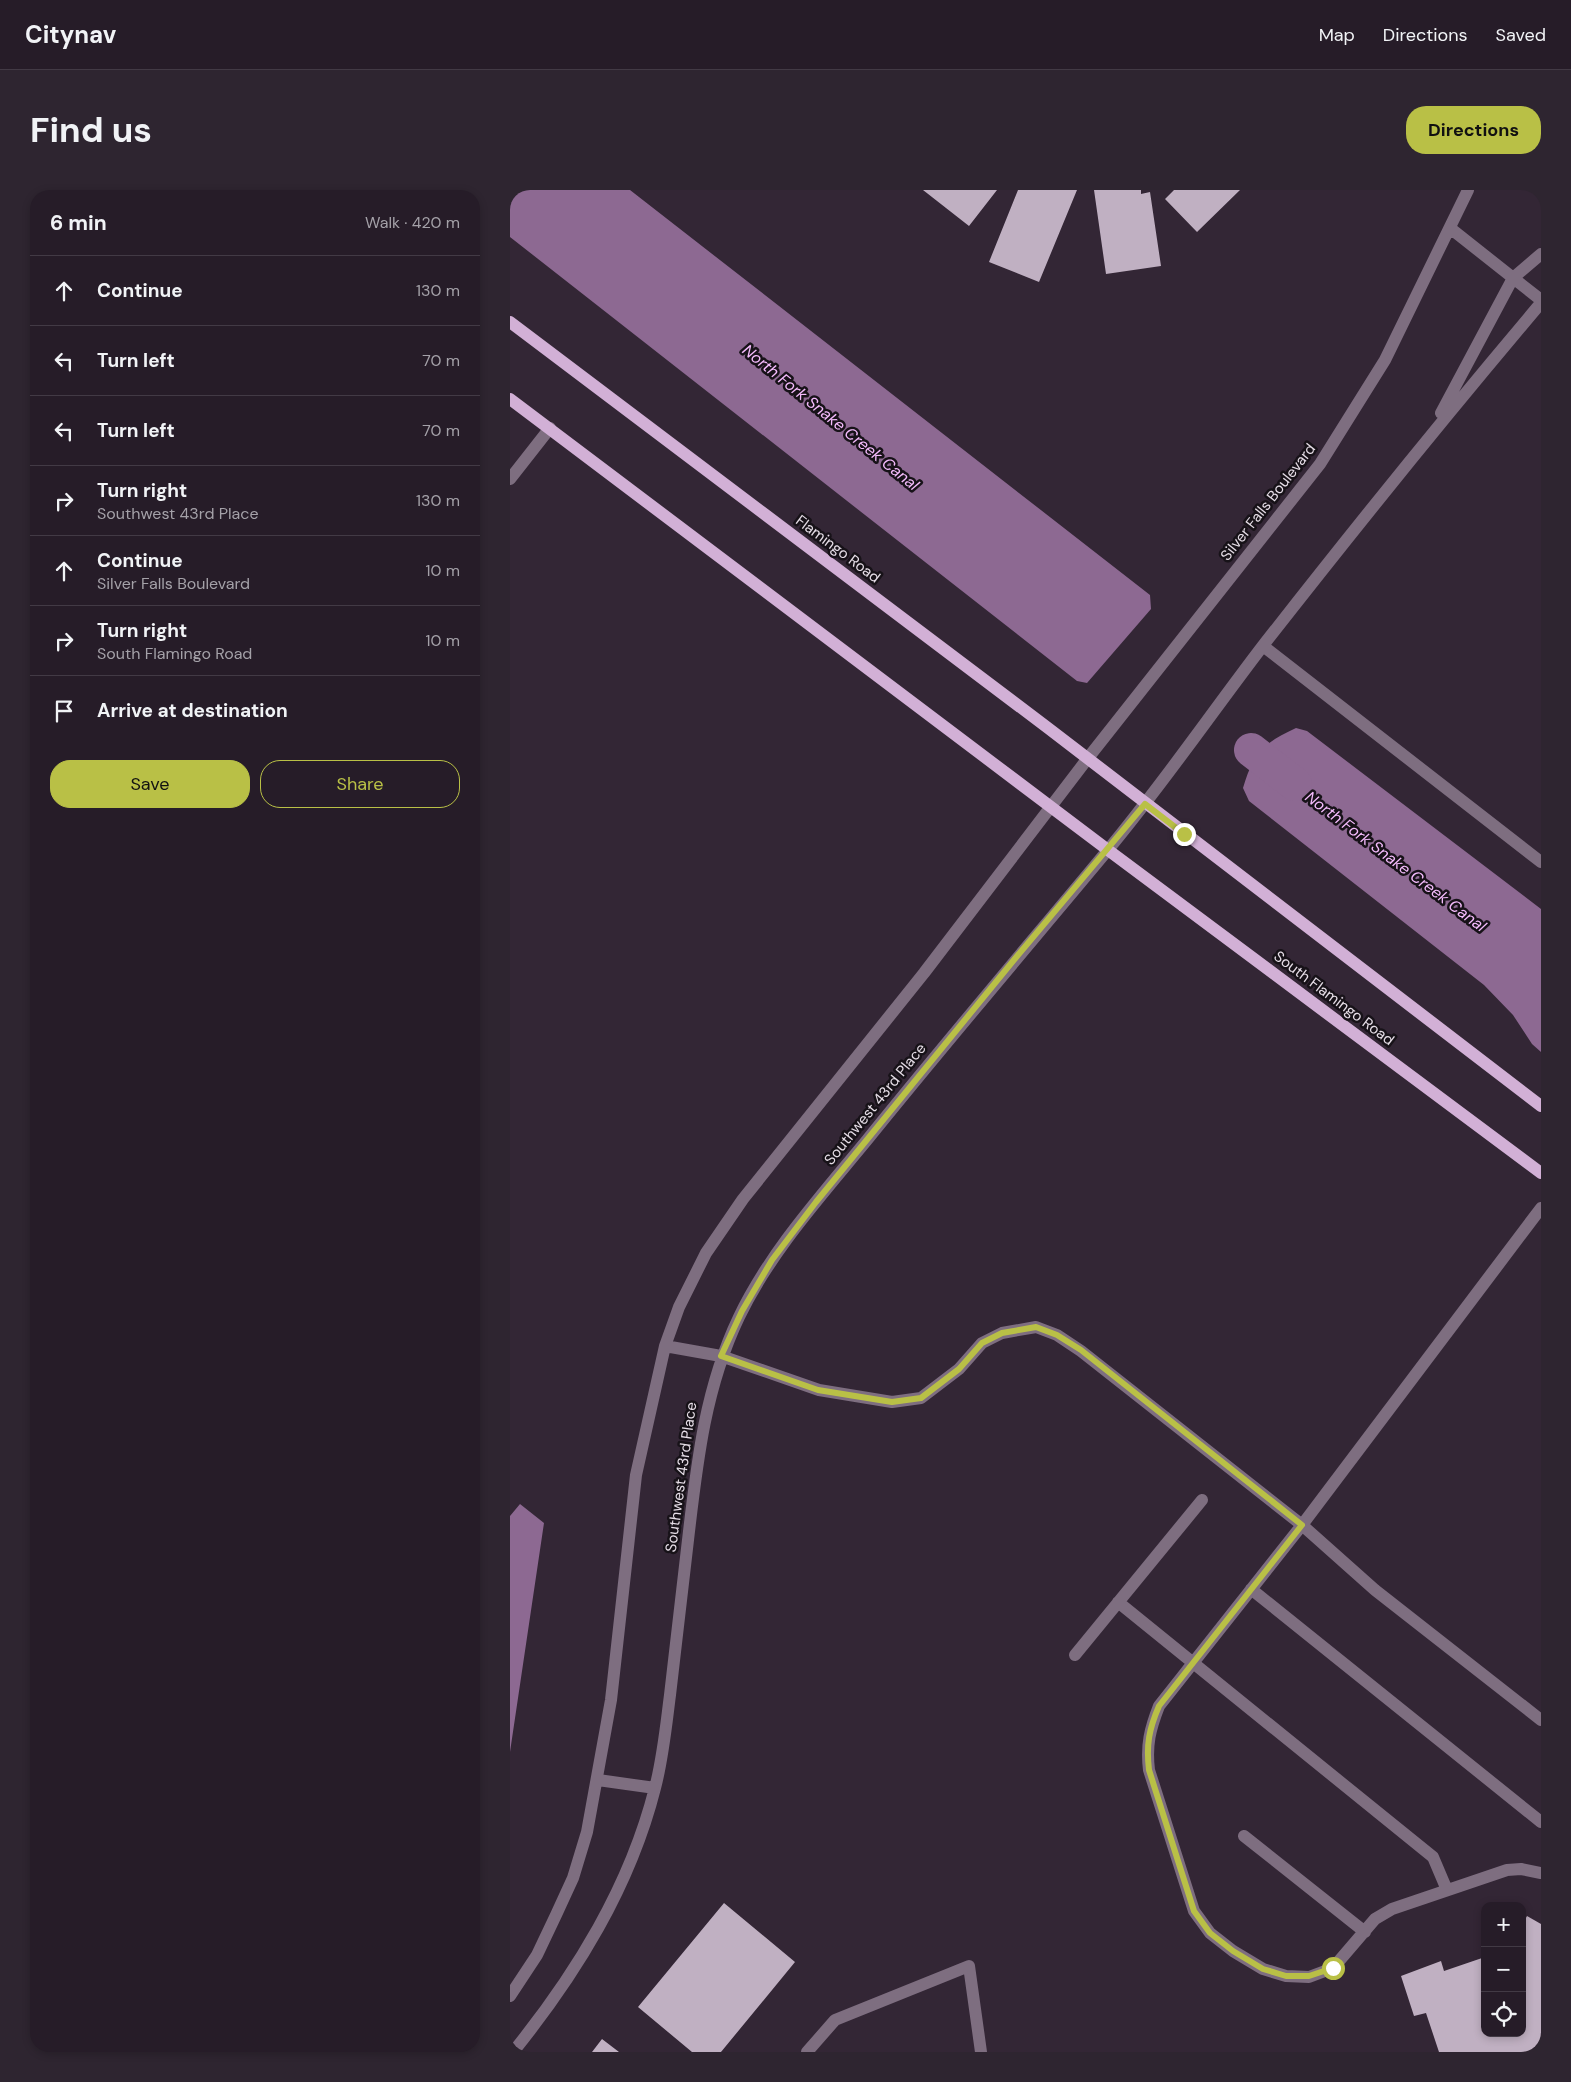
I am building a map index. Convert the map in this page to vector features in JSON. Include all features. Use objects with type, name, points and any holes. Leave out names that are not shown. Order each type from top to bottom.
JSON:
[{"type":"main road","name":"Flamingo Road","points":[[510,322],[1088,758],[1145,804]]},
{"type":"main road","points":[[510,399],[1108,850]]},
{"type":"main road","points":[[1145,804],[1541,1106]]},
{"type":"main road","name":"South Flamingo Road","points":[[1108,850],[1541,1173]]},
{"type":"street","name":"Silver Falls Boulevard","points":[[1052,807],[1088,758],[1320,464],[1386,360],[1468,190]]},
{"type":"street","points":[[1108,850],[1145,804],[1263,646],[1430,435],[1541,302],[1450,228]]},
{"type":"street","points":[[1430,435],[1513,278],[1541,254]]},
{"type":"street","points":[[510,479],[550,428]]},
{"type":"street","points":[[1263,646],[1541,862]]},
{"type":"street","points":[[510,1996],[537,1955],[573,1878],[587,1832],[598,1780],[611,1700],[636,1475],[665,1346],[679,1307],[706,1253],[743,1199],[804,1125],[1052,807]]},
{"type":"street","name":"Southwest 43rd Place","points":[[513,2052],[546,2010],[594,1936],[614,1897],[635,1848],[655,1788],[666,1726],[701,1436],[721,1356],[742,1311],[772,1260],[788,1238],[1018,955],[1108,850]]},
{"type":"street","points":[[1540,1871],[1506,1870],[1392,1909],[1375,1920],[1333,1968],[1309,1976],[1286,1976],[1263,1969],[1233,1951],[1210,1933],[1194,1911],[1149,1770],[1146,1750],[1151,1726],[1159,1706],[1302,1525],[1541,1208]]},
{"type":"street","points":[[665,1346],[721,1356],[818,1390],[892,1402],[921,1398],[959,1369],[982,1343],[1002,1333],[1036,1327],[1057,1335],[1081,1350],[1302,1525],[1375,1590],[1541,1720]]},
{"type":"street","points":[[1075,1655],[1202,1500]]},
{"type":"street","points":[[1251,1589],[1541,1822]]},
{"type":"street","points":[[1118,1602],[1433,1857],[1447,1890]]},
{"type":"street","points":[[598,1780],[655,1788]]},
{"type":"street","points":[[1244,1836],[1365,1932]]},
{"type":"street","points":[[807,2052],[835,2020],[969,1966],[982,2052]]},
{"type":"water","points":[[510,190],[630,190],[1150,595],[1151,609],[1087,683],[1077,681],[510,237]]},
{"type":"water","points":[[1296,728],[1307,731],[1541,909],[1541,1052],[1532,1044],[1513,1015],[1484,985],[1249,801],[1243,788],[1255,758],[1275,739]]},
{"type":"water","points":[[520,1504],[544,1523],[510,1752],[510,1516]]},
{"type":"building","points":[[923,190],[997,190],[969,226]]},
{"type":"building","points":[[1018,190],[1077,190],[1039,282],[989,262]]},
{"type":"building","points":[[1094,190],[1141,190],[1141,194],[1150,192],[1161,266],[1106,274]]},
{"type":"building","points":[[1174,190],[1240,190],[1197,232],[1165,199]]},
{"type":"building","points":[[724,1903],[795,1962],[721,2052],[692,2052],[638,2007]]},
{"type":"building","points":[[1527,1916],[1541,1924],[1541,2052],[1439,2052],[1426,2013],[1414,2016],[1401,1976],[1441,1961],[1444,1971],[1481,1958],[1481,2037],[1526,2037]]},
{"type":"building","points":[[602,2039],[619,2052],[592,2052]]},
{"type":"waterway","name":"North Fork Snake Creek Canal","points":[[1251,750],[1295,784]]},
{"type":"route","points":[[1184,834],[1145,804],[1018,955],[816,1202],[772,1260],[742,1311],[721,1356],[818,1390],[892,1402],[921,1398],[959,1369],[982,1343],[1002,1333],[1036,1327],[1057,1335],[1081,1350],[1302,1525],[1159,1706],[1151,1726],[1146,1750],[1149,1770],[1194,1911],[1210,1933],[1233,1951],[1263,1969],[1286,1976],[1309,1976],[1333,1968]]}]
